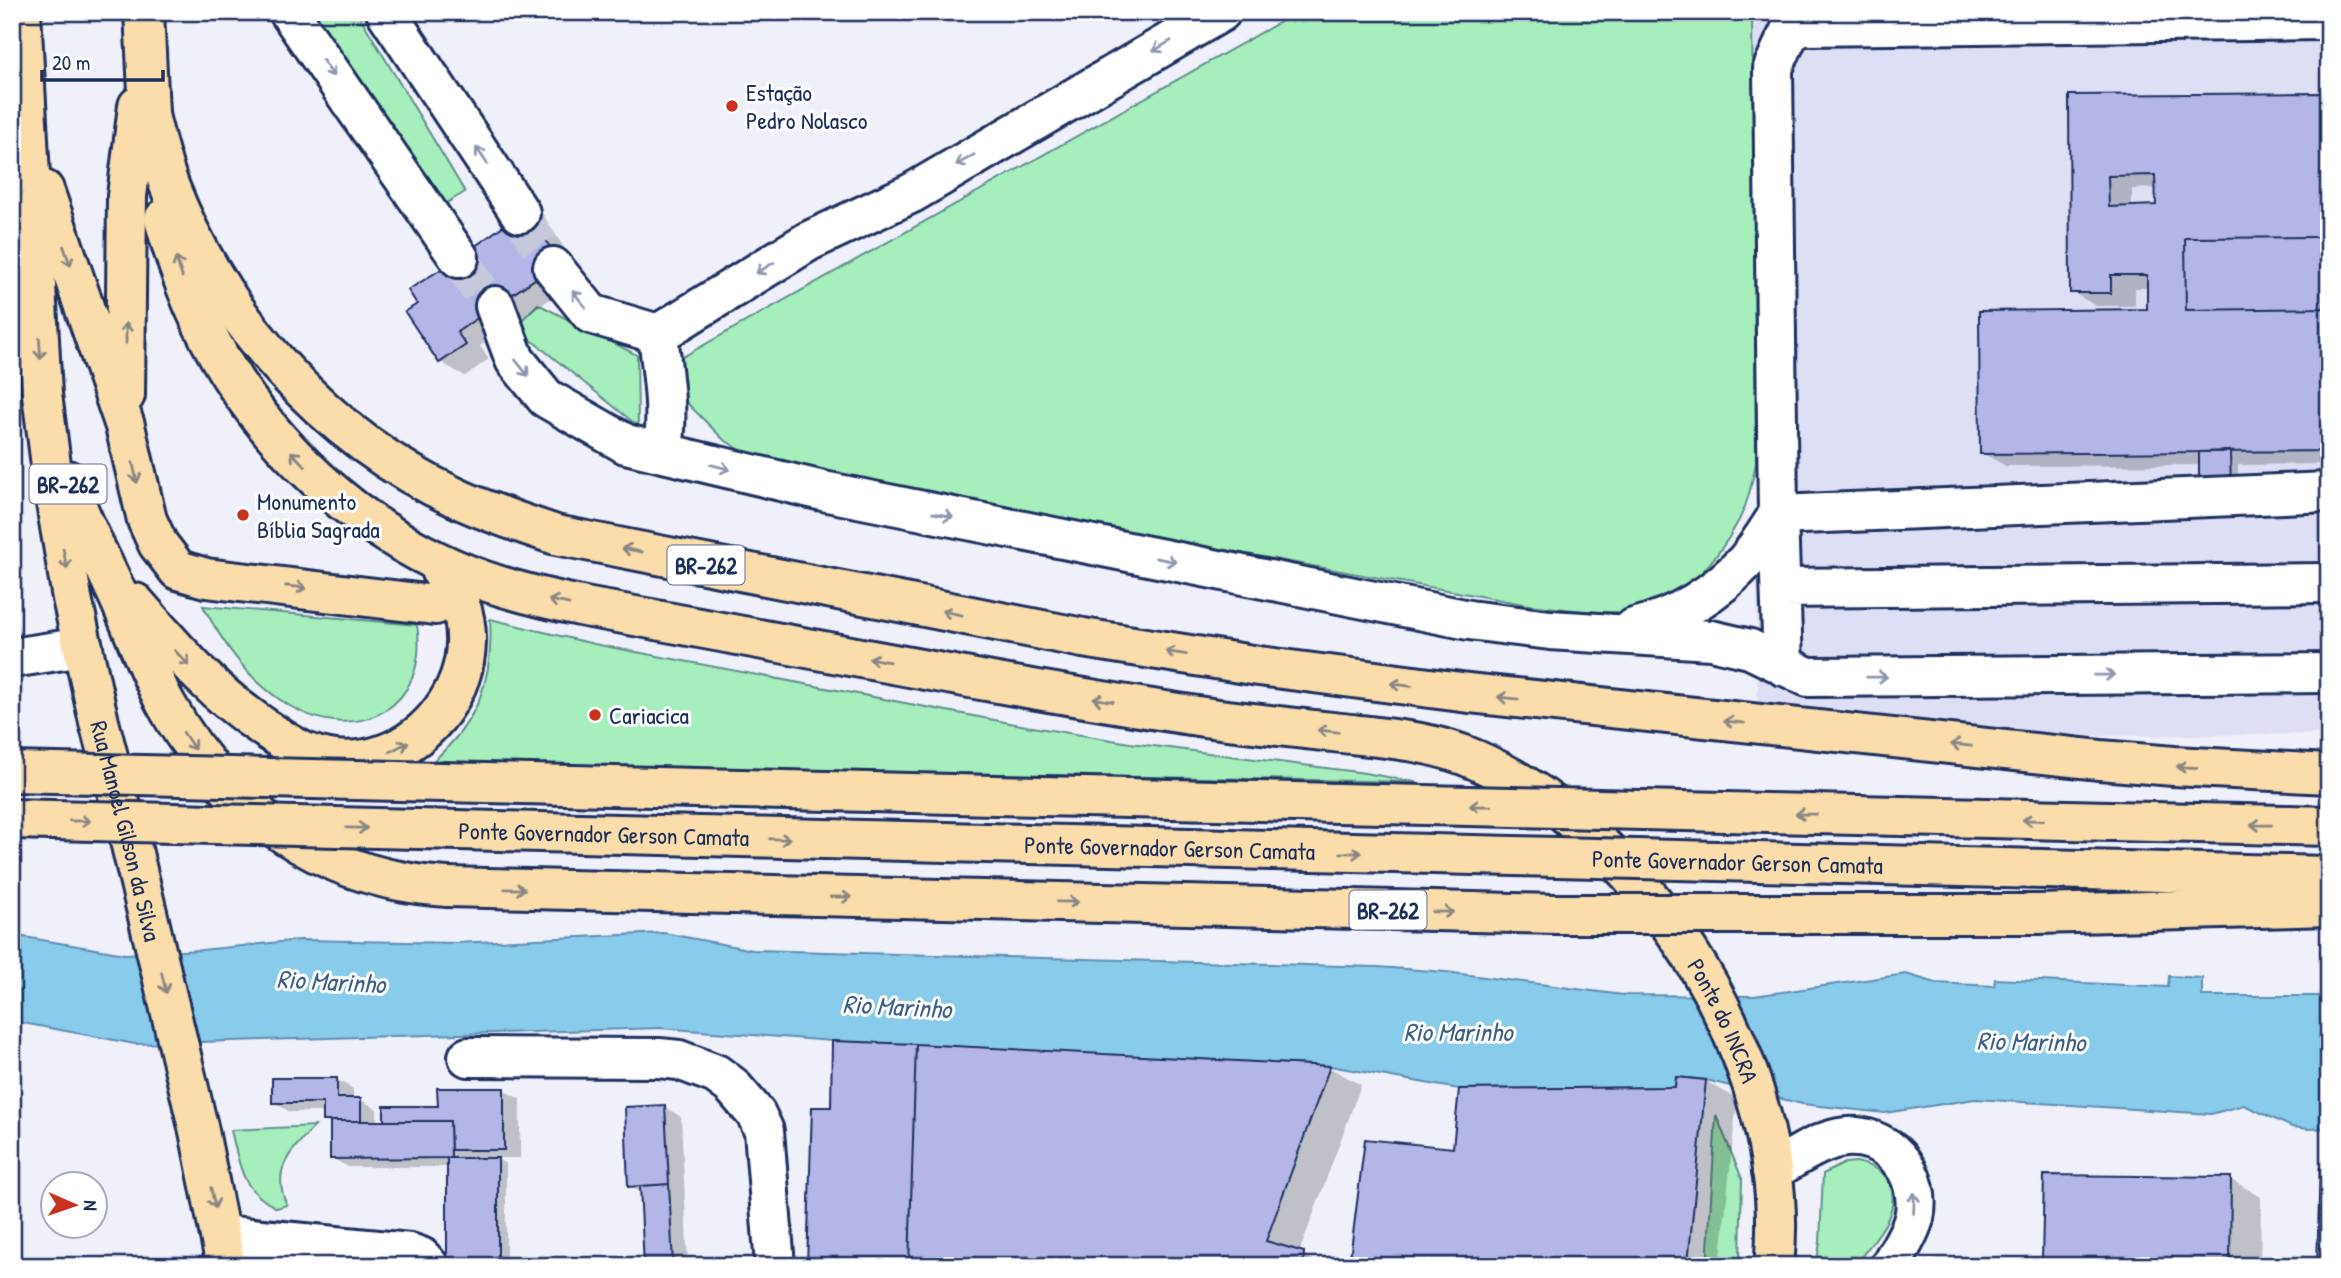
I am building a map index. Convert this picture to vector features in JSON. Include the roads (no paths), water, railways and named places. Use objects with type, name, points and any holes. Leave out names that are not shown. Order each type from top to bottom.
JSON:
[{"type":"main road","name":"BR-262","points":[[21,12],[42,394],[71,491],[165,703],[188,741],[215,776],[247,807],[282,834],[320,855],[362,871],[404,882],[447,887],[1556,914],[2012,914],[2329,906]]},
{"type":"main road","name":"BR-262","points":[[144,30],[147,108],[166,174],[206,264],[238,315],[275,361],[317,403],[362,441],[407,472],[455,497],[505,518],[556,535],[1069,635],[1259,667],[1468,694],[2100,760],[2329,774]]},
{"type":"main road","points":[[125,426],[127,196],[144,30]]},
{"type":"main road","name":"Ponte do INCRA","points":[[147,108],[153,166],[164,220],[180,274],[202,325],[229,374],[262,419],[299,461],[340,498],[440,570],[532,596],[585,607],[1099,699],[1231,720],[1398,738],[1437,746],[1474,759],[1510,777],[1556,808],[1638,883],[1672,926],[1702,972],[1728,1022],[1747,1070],[1772,1171],[1774,1266]]},
{"type":"main road","points":[[28,145],[125,426],[143,508],[158,544],[178,570],[206,578],[435,605],[440,600],[440,570]]},
{"type":"main road","name":"Rua Manoel Gilson da Silva","points":[[42,394],[55,497],[83,647],[199,1131],[223,1251]]},
{"type":"main road","points":[[106,569],[177,653],[250,718],[306,753],[352,760],[376,757],[397,749],[436,721],[449,702],[460,678],[465,653],[464,627],[458,601],[440,570]]},
{"type":"main road","name":"Ponte Governador Gerson Camata","points":[[12,772],[2329,826]]},
{"type":"main road","name":"Ponte Governador Gerson Camata","points":[[12,819],[2329,876]]},
{"type":"lane","points":[[289,12],[459,258]]},
{"type":"lane","points":[[386,12],[520,213]]},
{"type":"lane","points":[[553,267],[591,314],[658,334],[809,240],[912,193],[1222,12]]},
{"type":"lane","points":[[1783,666],[1778,515],[1773,68],[1778,23],[1802,26],[2329,20]]},
{"type":"lane","points":[[495,306],[515,360],[546,398],[626,444],[823,491],[1469,621],[1550,630],[1711,640],[1750,649],[1808,677],[2329,673]]},
{"type":"lane","points":[[658,334],[666,426],[662,453]]},
{"type":"lane","points":[[1778,515],[2329,492]]},
{"type":"lane","points":[[1610,634],[1660,621],[1707,596],[1747,560],[1778,515]]},
{"type":"lane","points":[[1781,588],[2329,583]]},
{"type":"lane","points":[[12,658],[83,647]]},
{"type":"lane","points":[[468,1057],[659,1058],[679,1060],[716,1074],[745,1099],[764,1130],[775,1266]]},
{"type":"lane","points":[[1772,1171],[1821,1144],[1839,1138],[1856,1137],[1887,1147],[1909,1172],[1916,1204],[1913,1220],[1890,1266]]},
{"type":"lane","points":[[223,1251],[410,1253],[421,1257],[429,1266]]},
{"type":"water","name":"Rio Marinho","points":[[664,933],[753,950],[1378,967],[1446,972],[1623,995],[1754,996],[1906,974],[1936,983],[1994,986],[1995,979],[2168,987],[2169,976],[2202,978],[2202,996],[2329,996],[2329,1128],[2292,1127],[2244,1105],[2211,1114],[1975,1099],[1885,1113],[1802,1104],[1706,1080],[1676,1077],[1675,1087],[1459,1089],[1330,1066],[832,1041],[660,1028],[135,1044],[12,1021],[12,935],[125,954],[300,940],[455,943]]},
{"type":"tunnel","points":[[520,213],[553,267]]},
{"type":"tunnel","points":[[459,258],[483,295],[495,306]]},
{"type":"place","name":"Estação Pedro Nolasco","points":[[732,106]]},
{"type":"place","name":"Monumento Bíblia Sagrada","points":[[243,515]]},
{"type":"place","name":"Cariacica","points":[[595,715]]}]
